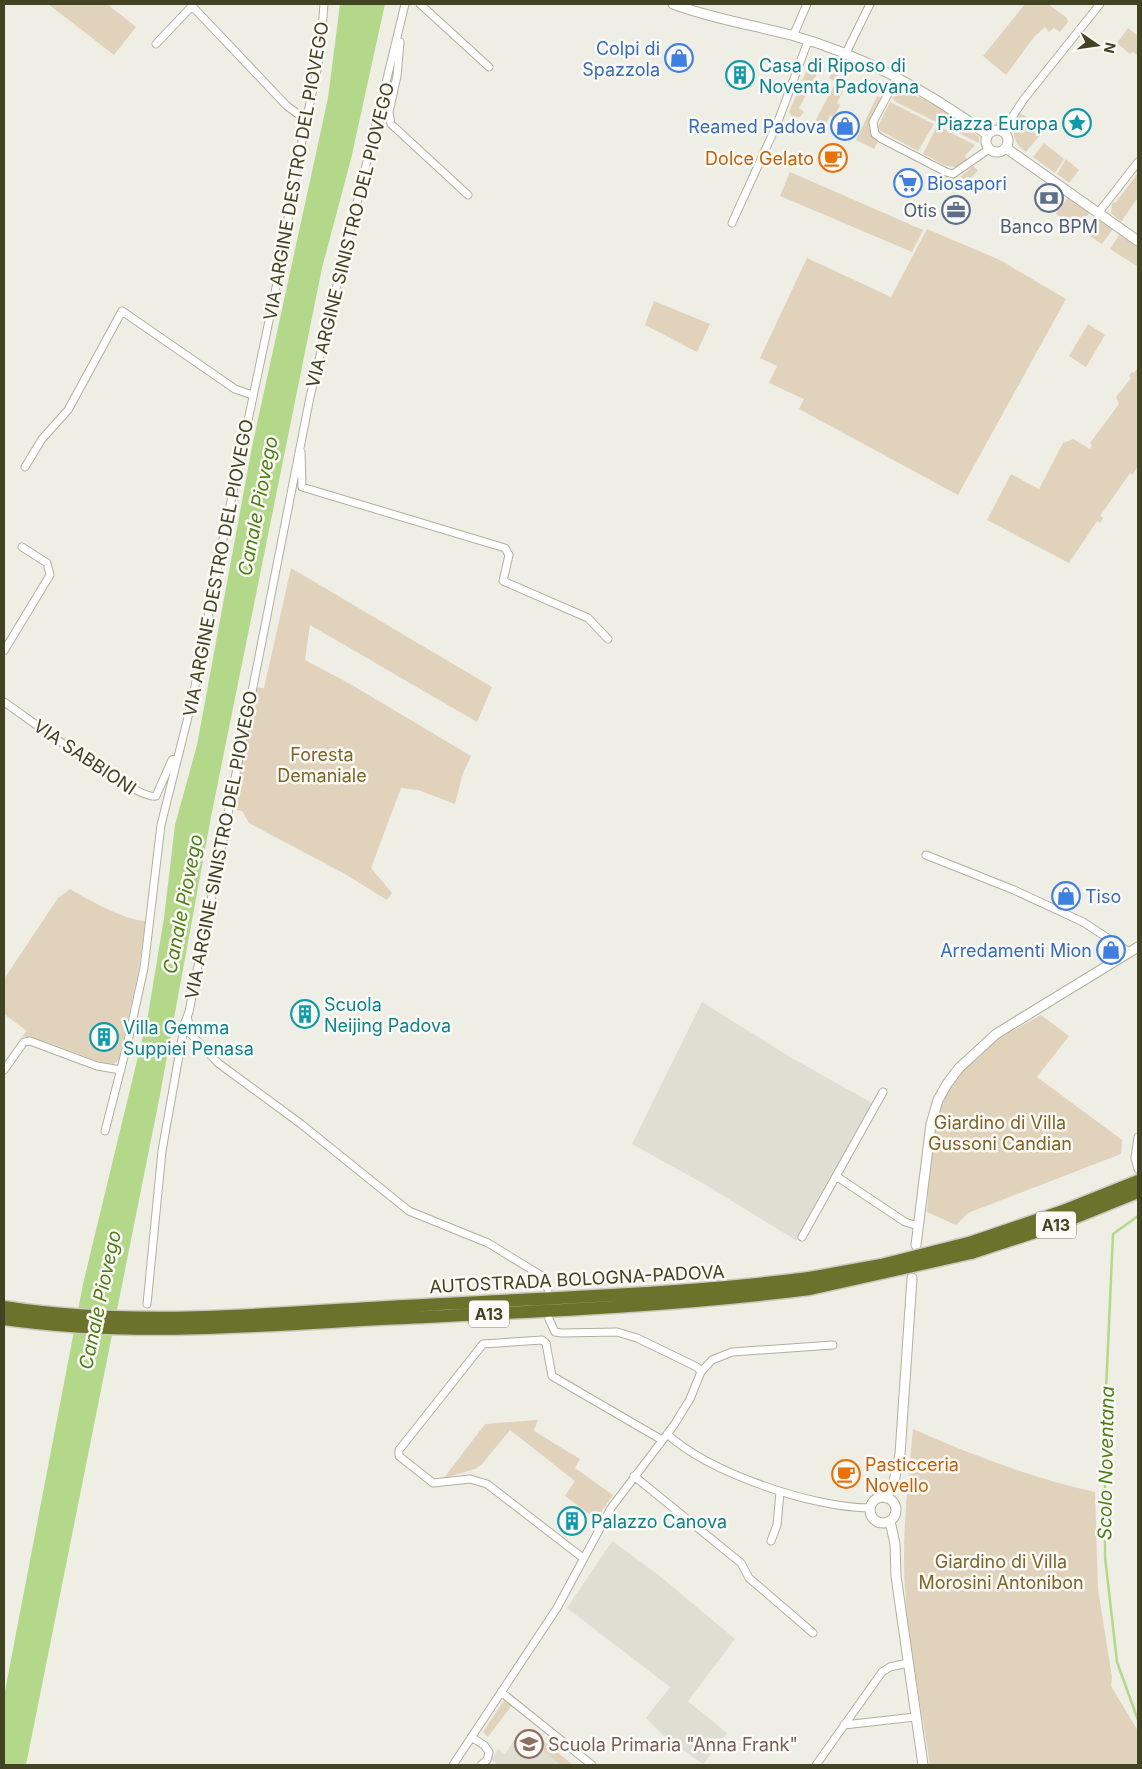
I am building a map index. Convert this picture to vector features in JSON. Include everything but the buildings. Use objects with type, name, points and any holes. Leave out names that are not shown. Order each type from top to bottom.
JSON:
[{"type":"highway","name":"AUTOSTRADA BOLOGNA-PADOVA","points":[[972,1247],[1138,1181]]},
{"type":"highway","name":"AUTOSTRADA BOLOGNA-PADOVA","points":[[4,1319],[23,1316],[97,1317],[169,1324],[810,1283],[881,1265],[972,1247],[1054,1226],[1138,1192]]},
{"type":"highway","name":"AUTOSTRADA BOLOGNA-PADOVA","points":[[4,1307],[23,1316]]},
{"type":"street","name":"VIA ARGINE DESTRO DEL PIOVEGO","points":[[105,1131],[144,968],[161,825],[193,697],[252,395],[278,278],[320,55],[324,4]]},
{"type":"street","name":"VIA ARGINE SINISTRO DEL PIOVEGO","points":[[147,1304],[162,1151],[185,1022],[189,1012],[300,447],[333,296],[375,134],[405,4]]},
{"type":"street","points":[[420,4],[489,67]]},
{"type":"street","points":[[673,4],[793,36],[845,55],[897,77],[933,97],[988,135]]},
{"type":"street","points":[[793,36],[807,4]]},
{"type":"street","points":[[845,55],[870,4]]},
{"type":"street","points":[[1003,131],[1030,92],[1100,4]]},
{"type":"street","points":[[156,44],[192,6],[287,106],[298,114],[307,116]]},
{"type":"street","name":"VIA ARGINE SINISTRO DEL PIOVEGO","points":[[400,24],[397,76],[389,112],[391,124],[468,195]]},
{"type":"street","points":[[732,223],[777,124],[808,41]]},
{"type":"street","points":[[897,77],[873,122],[875,134],[953,174],[959,172],[989,149]]},
{"type":"street","points":[[993,130],[1003,131],[1008,137],[1006,148],[1000,152],[989,149],[986,142],[988,135],[993,130]]},
{"type":"street","points":[[1006,148],[1138,241]]},
{"type":"street","points":[[1099,212],[1138,162]]},
{"type":"street","points":[[25,467],[42,440],[68,410],[122,311],[235,389],[252,395]]},
{"type":"street","name":"VIA ARGINE SINISTRO DEL PIOVEGO","points":[[300,447],[303,466],[302,488],[505,548],[509,555],[503,581],[588,618],[608,639]]},
{"type":"street","points":[[4,651],[50,575],[47,563],[22,547]]},
{"type":"street","name":"VIA SABBIONI","points":[[4,702],[118,781],[145,796],[156,796],[170,764],[174,758],[177,758]]},
{"type":"street","points":[[926,855],[1014,890],[1083,922],[1129,952]]},
{"type":"street","points":[[916,1245],[933,1116],[938,1100],[959,1068],[996,1034],[1138,947]]},
{"type":"street","points":[[189,1012],[190,1033],[218,1063],[301,1124],[409,1211],[467,1233],[530,1266],[542,1276],[548,1289]]},
{"type":"street","points":[[4,1070],[24,1042],[30,1041],[97,1066],[120,1070]]},
{"type":"street","points":[[802,1237],[883,1092]]},
{"type":"street","points":[[1138,1137],[1135,1158],[1138,1169]]},
{"type":"street","points":[[836,1176],[905,1222],[918,1226]]},
{"type":"street","points":[[890,1521],[878,1522],[871,1517],[870,1508],[874,1501],[886,1498],[893,1486],[900,1454],[912,1278]]},
{"type":"street","points":[[549,1319],[554,1332],[618,1332],[637,1338],[697,1367],[701,1372]]},
{"type":"street","points":[[583,1558],[487,1484],[470,1479],[437,1484],[399,1456],[399,1450],[483,1344],[542,1340],[546,1342],[549,1371],[552,1376],[662,1440]]},
{"type":"street","points":[[453,1765],[557,1608],[598,1530],[634,1476],[667,1434],[690,1399],[701,1372],[712,1360],[732,1352],[833,1345]]},
{"type":"street","points":[[667,1434],[710,1464],[780,1492],[848,1508],[870,1508]]},
{"type":"street","points":[[634,1476],[741,1563],[749,1578],[813,1633]]},
{"type":"street","points":[[771,1541],[777,1524],[780,1492]]},
{"type":"street","points":[[886,1498],[895,1506],[895,1514],[890,1521],[923,1765]]},
{"type":"street","points":[[816,1765],[882,1672],[890,1667],[908,1663]]},
{"type":"street","points":[[501,1692],[592,1765]]},
{"type":"street","points":[[844,1725],[915,1717]]},
{"type":"street","points":[[471,1736],[484,1745],[489,1752],[487,1760],[481,1765]]},
{"type":"shaded area","points":[[702,1002],[790,1057],[872,1103],[797,1241],[706,1185],[632,1144]]},
{"type":"shaded area","points":[[612,1541],[656,1573],[735,1639],[688,1701],[685,1699],[727,1733],[703,1764],[665,1737],[646,1718],[670,1687],[567,1608]]},
{"type":"shaded area","name":"Scuola Primaria \"Anna Frank\"","points":[[531,1731],[573,1765],[498,1765],[491,1759],[498,1749],[505,1754],[519,1732],[528,1738]]},
{"type":"green space","points":[[48,4],[107,4],[136,27],[114,55]]},
{"type":"green space","points":[[1025,4],[1048,4],[1067,18],[1068,22],[1060,32],[1054,28],[1049,32],[1045,27],[1034,37],[1006,75],[983,56]]},
{"type":"green space","points":[[1128,28],[1138,36],[1138,56],[1133,52],[1130,54],[1117,43]]},
{"type":"green space","points":[[813,64],[825,70],[823,74],[818,72],[799,108],[804,112],[800,117],[793,118],[789,112],[809,65]]},
{"type":"green space","points":[[832,73],[848,80],[837,103],[840,105],[834,117],[830,115],[821,135],[815,132],[814,134],[803,128],[807,122],[813,125],[836,82],[829,78]]},
{"type":"green space","points":[[904,92],[933,104],[954,117],[979,137],[979,143],[896,102],[892,98]]},
{"type":"green space","points":[[877,96],[882,98],[870,127],[873,137],[878,141],[874,149],[856,140]]},
{"type":"green space","points":[[890,102],[934,124],[918,151],[879,130],[878,126]]},
{"type":"green space","points":[[1020,113],[1045,129],[1026,152],[1017,144],[1014,134],[1015,124]]},
{"type":"green space","points":[[940,127],[975,145],[965,156],[967,159],[958,167],[946,166],[923,154],[936,128]]},
{"type":"green space","points":[[1044,143],[1064,159],[1055,173],[1033,157]]},
{"type":"green space","points":[[1066,159],[1079,170],[1069,183],[1057,174]]},
{"type":"green space","points":[[973,166],[978,170],[959,192],[942,184],[946,176],[960,177]]},
{"type":"green space","points":[[790,172],[923,230],[912,252],[780,196]]},
{"type":"green space","points":[[1138,173],[1138,201],[1136,200],[1121,222],[1111,213],[1112,203],[1116,202]]},
{"type":"green space","points":[[1069,196],[1090,212],[1078,228],[1056,214]]},
{"type":"green space","points":[[1095,216],[1113,229],[1102,244],[1084,232]]},
{"type":"green space","points":[[927,229],[1000,260],[1066,299],[958,495],[799,409],[804,399],[769,383],[777,366],[760,358],[807,258],[891,297]]},
{"type":"green space","points":[[1120,234],[1138,247],[1138,267],[1110,249]]},
{"type":"green space","points":[[654,301],[710,324],[697,352],[645,325]]},
{"type":"green space","points":[[1088,324],[1105,335],[1086,367],[1069,356]]},
{"type":"green space","points":[[1138,367],[1138,466],[1132,475],[1130,473],[1100,516],[1103,518],[1100,523],[1097,521],[1069,563],[987,520],[1011,474],[1039,489],[1063,443],[1073,439],[1090,449],[1092,445],[1090,443],[1119,404],[1116,397],[1131,378],[1129,376]]},
{"type":"green space","name":"Foresta Demaniale","points":[[291,568],[492,687],[477,722],[310,625],[305,660],[352,685],[471,756],[463,773],[455,804],[418,790],[401,788],[371,868],[392,893],[387,900],[345,874],[249,823],[242,811],[232,809],[252,687],[264,688]]},
{"type":"green space","points":[[70,889],[118,914],[146,921],[138,973],[119,1060],[112,1065],[34,1038],[22,1036],[27,1031],[4,1014],[4,979],[58,898]]},
{"type":"green space","name":"Giardino di Villa Gussoni Candian","points":[[1041,1015],[1069,1036],[1037,1077],[1122,1140],[1121,1154],[968,1213],[956,1225],[927,1212],[931,1148],[937,1118],[948,1090],[962,1070],[992,1042]]},
{"type":"green space","points":[[538,1420],[534,1431],[580,1459],[575,1468],[613,1495],[596,1519],[565,1496],[575,1481],[510,1430],[482,1464],[475,1469],[444,1478],[485,1424]]},
{"type":"green space","name":"Giardino di Villa Morosini Antonibon","points":[[913,1429],[1002,1465],[1048,1480],[1095,1492],[1098,1589],[1112,1677],[1111,1686],[1138,1731],[1138,1765],[930,1765],[913,1662],[905,1584],[905,1526]]},
{"type":"green space","points":[[505,1699],[512,1705],[488,1737],[483,1732]]},
{"type":"green space","points":[[531,1731],[573,1765],[561,1765],[528,1738]]},
{"type":"water","name":"Canale Piovego","points":[[340,4],[385,4],[351,159],[322,268],[211,817],[159,1100],[26,1765],[4,1765],[4,1696],[83,1284],[148,1015],[164,918],[175,825],[197,745],[252,447],[328,98]]},
{"type":"waterway","name":"Scolo Noventana","points":[[1138,1216],[1113,1234],[1105,1413],[1105,1557],[1117,1662],[1138,1720]]},
{"type":"place","name":"Colpi di Spazzola","points":[[679,58]]},
{"type":"place","name":"Casa di Riposo di Noventa Padovana","points":[[740,75]]},
{"type":"place","name":"Piazza Europa","points":[[1077,123]]},
{"type":"place","name":"Reamed Padova","points":[[845,126]]},
{"type":"place","name":"Dolce Gelato","points":[[833,158]]},
{"type":"place","name":"Biosapori","points":[[908,183]]},
{"type":"place","name":"Banco BPM","points":[[1049,198]]},
{"type":"place","name":"Otis","points":[[956,210]]},
{"type":"place","name":"Tiso","points":[[1066,896]]},
{"type":"place","name":"Arredamenti Mion","points":[[1111,950]]},
{"type":"place","name":"Scuola Neijing Padova","points":[[305,1014]]},
{"type":"place","name":"Villa Gemma Suppiei Penasa","points":[[104,1037]]},
{"type":"place","name":"Pasticceria Novello","points":[[846,1474]]},
{"type":"place","name":"Palazzo Canova","points":[[572,1521]]},
{"type":"place","name":"Scuola Primaria \"Anna Frank\"","points":[[529,1744]]}]
